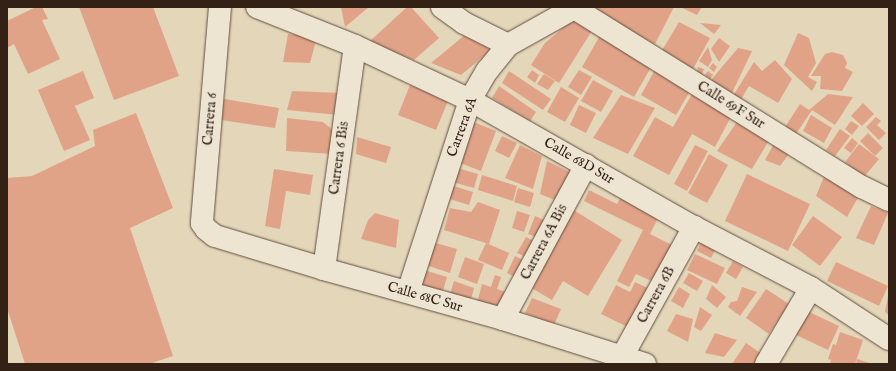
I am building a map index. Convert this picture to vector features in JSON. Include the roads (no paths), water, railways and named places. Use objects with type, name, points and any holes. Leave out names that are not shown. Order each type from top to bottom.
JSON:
[{"type":"street","name":"Carrera 6","points":[[206,229],[202,223],[220,7]]},
{"type":"street","name":"Calle 68D Sur","points":[[257,7],[355,46],[470,100],[694,227],[811,288],[889,339]]},
{"type":"street","points":[[442,7],[464,23],[508,45]]},
{"type":"street","name":"Carrera 6A","points":[[408,292],[470,100],[487,72],[508,45],[575,8]]},
{"type":"street","name":"Calle 69F Sur","points":[[575,8],[862,187],[889,200]]},
{"type":"street","name":"Carrera 6 Bis","points":[[324,269],[355,46]]},
{"type":"street","name":"Carrera 6A Bis","points":[[503,318],[586,165]]},
{"type":"street","name":"Carrera 6B","points":[[619,360],[694,227]]},
{"type":"street","name":"Calle 68C Sur","points":[[206,229],[215,236],[324,269],[503,318],[619,360],[645,364]]},
{"type":"street","points":[[766,364],[811,288]]}]
